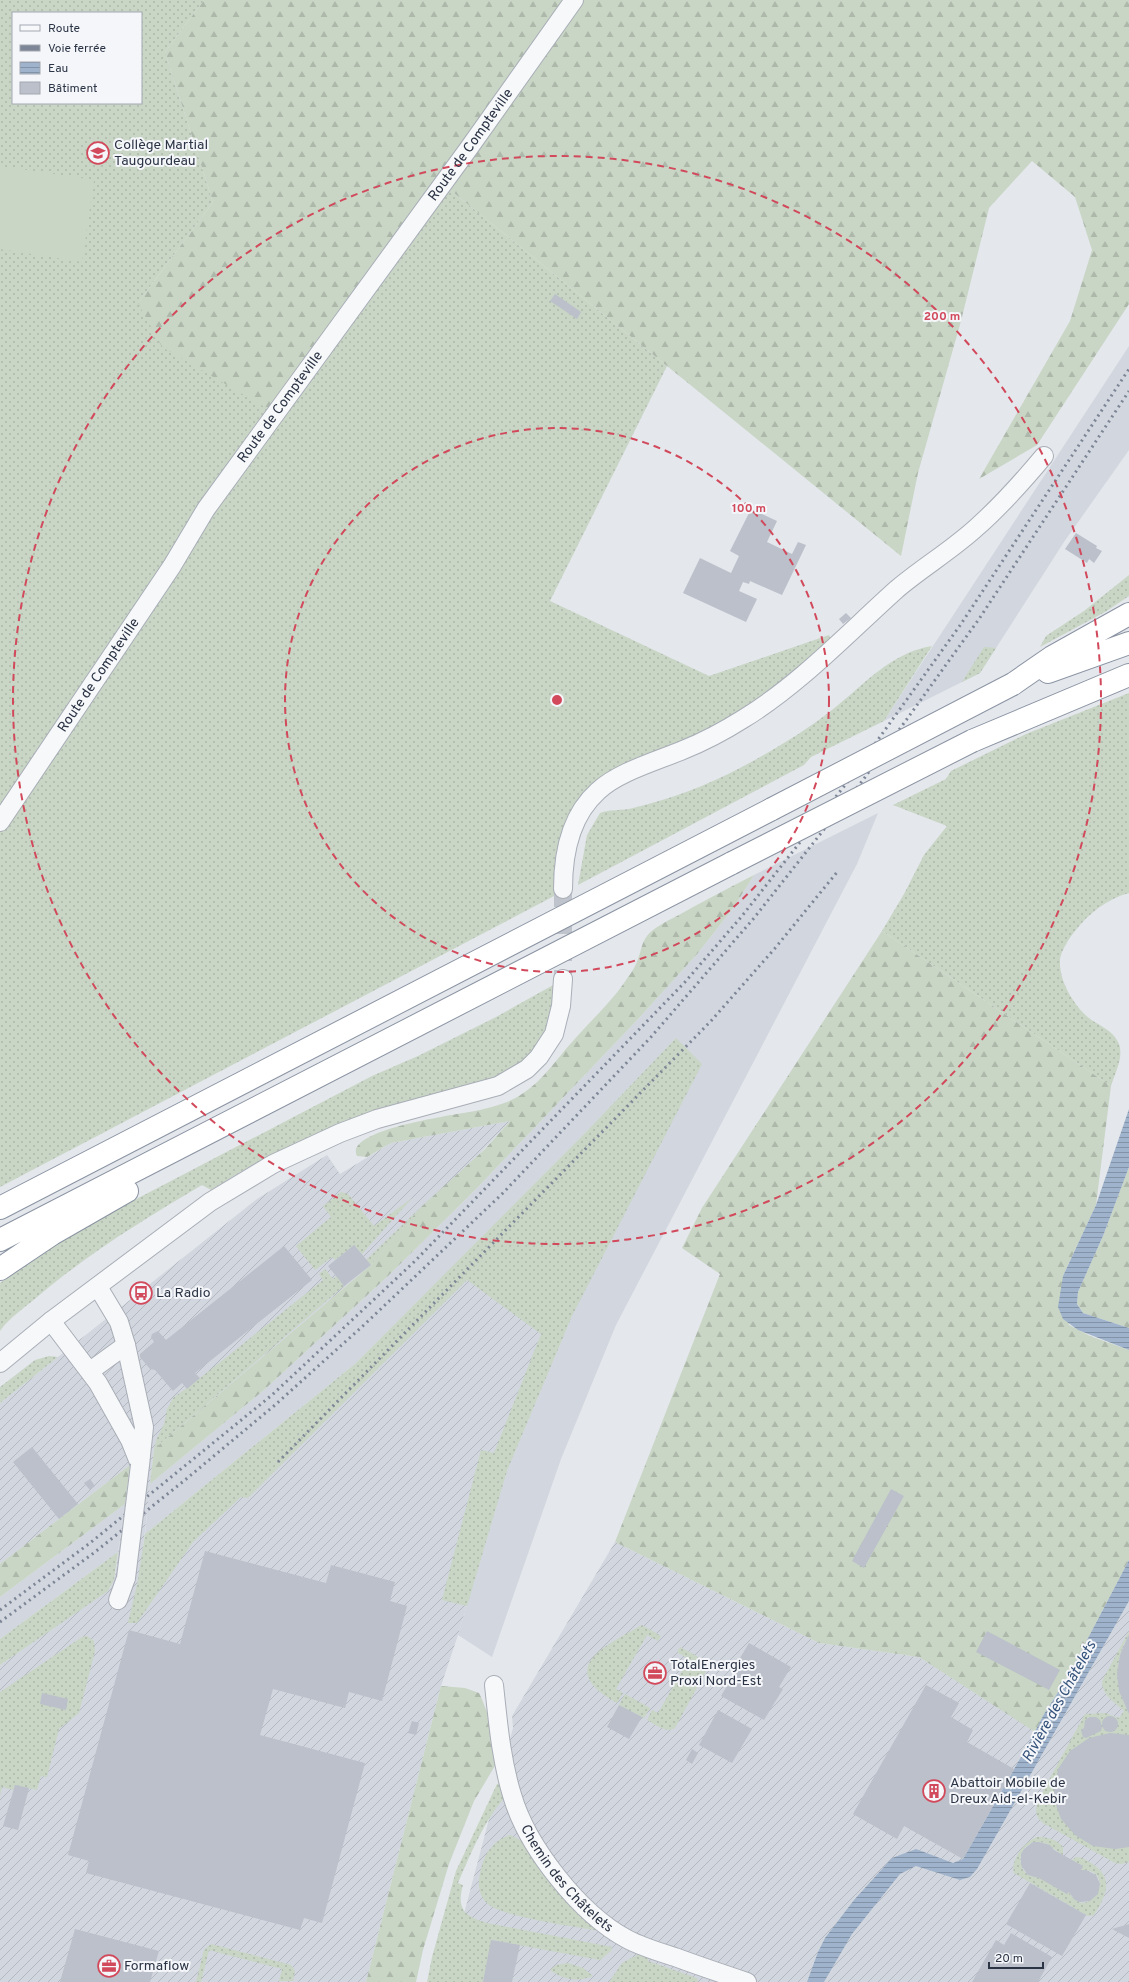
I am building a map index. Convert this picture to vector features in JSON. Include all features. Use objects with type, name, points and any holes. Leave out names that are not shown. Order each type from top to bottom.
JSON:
[{"type":"highway","points":[[0,1208],[1012,684],[1052,657],[1129,614]]},
{"type":"highway","points":[[1012,684],[1129,643]]},
{"type":"highway","points":[[0,1240],[367,1050],[972,741],[1129,675]]},
{"type":"highway","points":[[0,1269],[52,1234],[214,1144],[367,1050]]},
{"type":"street","name":"Route de Compteville","points":[[0,822],[172,566],[206,509],[470,148],[574,0]]},
{"type":"street","points":[[563,889],[564,858],[573,826],[580,812],[598,790],[638,768],[715,735],[767,703],[796,680],[904,583],[977,528],[1016,488],[1044,456]]},
{"type":"street","points":[[0,1363],[52,1321],[210,1202],[273,1164],[340,1133],[376,1120],[498,1086],[517,1076],[527,1069],[538,1057],[554,1034],[561,1006],[563,979]]},
{"type":"street","points":[[98,1287],[119,1322],[126,1345],[144,1427],[126,1578],[118,1600]]},
{"type":"street","points":[[52,1321],[90,1371],[130,1440],[140,1465]]},
{"type":"street","points":[[90,1371],[126,1345]]},
{"type":"street","name":"Chemin des Châtelets","points":[[494,1685],[502,1756],[512,1796],[532,1839],[577,1900],[610,1928],[632,1941],[747,1982]]},
{"type":"shaded area","points":[[1129,346],[1129,450],[1064,542],[980,673],[884,721]]},
{"type":"shaded area","points":[[878,813],[857,864],[616,1325],[561,1459],[492,1657],[458,1635],[507,1471],[572,1316],[676,1038],[587,1131],[356,1363],[145,1534],[150,1484],[264,1390],[388,1276],[477,1188],[639,1018],[698,953],[734,907],[754,875]]},
{"type":"shaded area","points":[[676,1038],[702,1064],[572,1316],[507,1471],[458,1635],[441,1686],[366,1982],[0,1982],[0,1665],[110,1588],[115,1576],[130,1465],[0,1564],[0,1403],[257,1199],[327,1155],[340,1174],[391,1143],[510,1121],[371,1265],[154,1449],[142,1558],[356,1363],[587,1131]]},
{"type":"shaded area","points":[[125,1504],[118,1552],[0,1639],[0,1597]]},
{"type":"shaded area","points":[[615,1542],[819,1643],[919,1657],[1050,1740],[1129,1601],[1129,1982],[446,1982],[513,1728],[512,1716]]},
{"type":"green space","points":[[0,0],[204,0],[165,52],[213,202],[138,303],[443,184],[667,366],[550,601],[709,676],[829,635],[831,640],[761,697],[727,718],[698,735],[667,746],[613,770],[573,808],[566,820],[558,849],[558,891],[556,895],[0,1187]]},
{"type":"green space","points":[[204,0],[1129,0],[1129,304],[1037,445],[979,479],[1070,321],[1092,250],[1075,197],[1032,161],[989,208],[961,321],[918,473],[901,556],[443,184],[280,416],[162,347],[138,303],[213,202],[165,52]]},
{"type":"green space","points":[[0,166],[94,180],[82,262],[0,249]]},
{"type":"green space","points":[[1129,575],[1129,596],[1105,612],[1040,647],[1046,636],[1084,611]]},
{"type":"green space","points":[[932,646],[884,721],[811,757],[804,765],[578,885],[587,835],[600,813],[629,809],[661,800],[727,775],[799,734],[832,710],[878,671],[890,663],[903,655]]},
{"type":"green space","points":[[984,647],[996,648],[980,673],[962,682]]},
{"type":"green space","points":[[1129,693],[1129,893],[1106,903],[1086,918],[1068,941],[1060,957],[1062,977],[1073,1000],[1084,1014],[1112,1034],[1120,1047],[1120,1058],[1111,1086],[882,931],[904,894],[924,855],[947,826],[893,805],[946,779],[951,771],[1026,734]]},
{"type":"green space","points":[[754,875],[734,907],[698,953],[639,1018],[477,1188],[388,1276],[264,1390],[150,1484],[154,1449],[371,1265],[421,1207],[485,1149],[510,1121],[391,1143],[367,1157],[357,1156],[357,1147],[366,1139],[382,1131],[423,1120],[494,1106],[518,1097],[544,1075],[616,994],[634,968],[644,941],[656,927]]},
{"type":"green space","points":[[882,931],[1111,1086],[1096,1205],[1063,1276],[1069,1325],[1090,1336],[1129,1350],[1129,1560],[1066,1680],[1044,1714],[1035,1732],[919,1657],[819,1643],[615,1542],[720,1274],[682,1248],[702,1208]]},
{"type":"green space","points":[[555,984],[547,1032],[522,1064],[492,1081],[289,1147],[242,1171],[211,1190],[202,1185],[137,1224],[95,1252],[17,1313],[0,1331],[0,1283],[65,1239],[104,1216],[372,1076],[418,1056],[496,1017]]},
{"type":"green space","points":[[676,1038],[702,1064],[572,1316],[507,1471],[467,1606],[442,1600],[481,1450],[494,1453],[541,1334],[467,1280],[248,1498],[241,1497],[193,1542],[137,1623],[128,1623],[138,1580],[145,1534],[356,1363],[587,1131]]},
{"type":"green space","points":[[1129,1167],[1129,1328],[1083,1313],[1077,1304],[1078,1292],[1103,1236]]},
{"type":"green space","points":[[341,1192],[348,1194],[374,1226],[412,1198],[362,1254],[354,1245],[335,1260],[332,1257],[315,1270],[296,1246],[331,1217],[323,1206]]},
{"type":"green space","points":[[421,1207],[371,1265],[366,1260]]},
{"type":"green space","points":[[325,1269],[333,1279],[337,1276],[344,1286],[154,1449],[157,1438],[164,1424],[167,1409],[173,1398],[323,1280],[319,1274]]},
{"type":"green space","points":[[49,1356],[58,1357],[0,1403],[0,1387],[35,1360]]},
{"type":"green space","points":[[130,1465],[125,1504],[0,1597],[0,1564]]},
{"type":"green space","points":[[118,1552],[114,1580],[108,1591],[0,1665],[0,1639]]},
{"type":"green space","points":[[642,1625],[661,1636],[658,1641],[647,1635],[616,1689],[623,1693],[617,1703],[598,1690],[589,1679],[587,1668],[592,1659],[601,1650]]},
{"type":"green space","points":[[1129,1631],[1118,1665],[1118,1682],[1122,1698],[1129,1713],[1129,1862],[1122,1864],[1115,1863],[1043,1823],[1038,1818],[1036,1807],[1038,1800],[1085,1714],[1105,1713],[1119,1718],[1124,1711],[1113,1702],[1104,1691],[1102,1681]]},
{"type":"green space","points":[[87,1636],[94,1641],[95,1651],[79,1713],[59,1729],[47,1777],[41,1776],[37,1790],[15,1785],[13,1790],[2,1787],[0,1796],[0,1692],[82,1637]]},
{"type":"green space","points":[[680,1647],[700,1659],[705,1666],[706,1671],[675,1728],[668,1730],[661,1728],[647,1720],[652,1710],[658,1713],[689,1659],[677,1652]]},
{"type":"green space","points":[[441,1686],[465,1688],[479,1693],[489,1717],[496,1764],[474,1801],[449,1864],[423,1950],[416,1982],[366,1982]]},
{"type":"green space","points":[[625,1694],[650,1708],[644,1718],[619,1705]]},
{"type":"green space","points":[[497,1784],[500,1784],[504,1798],[484,1828],[458,1883],[463,1885],[461,1900],[464,1911],[479,1921],[612,1947],[611,1951],[600,1960],[492,1940],[483,1982],[427,1982],[432,1957],[456,1871]]},
{"type":"green space","points":[[510,1835],[522,1841],[568,1901],[589,1922],[601,1931],[524,1917],[496,1909],[484,1900],[481,1896],[479,1886],[483,1860],[488,1851],[496,1843]]},
{"type":"green space","points":[[1037,1837],[1055,1840],[1061,1844],[1063,1847],[1063,1855],[1042,1842],[1034,1842],[1029,1844],[1022,1851],[1020,1861],[1021,1866],[1027,1874],[1040,1878],[1067,1894],[1069,1892],[1076,1901],[1084,1903],[1091,1900],[1097,1893],[1100,1885],[1099,1878],[1093,1872],[1081,1870],[1083,1866],[1072,1860],[1076,1857],[1084,1859],[1098,1868],[1103,1874],[1106,1887],[1105,1893],[1099,1908],[1094,1915],[1088,1916],[1014,1873],[1013,1868],[1016,1857],[1028,1842]]},
{"type":"green space","points":[[211,1944],[291,1965],[295,1971],[293,1981],[279,1981],[282,1969],[209,1950],[201,1982],[196,1982],[204,1950]]},
{"type":"green space","points":[[639,1954],[649,1957],[648,1961],[697,1978],[698,1982],[609,1982],[622,1963]]},
{"type":"green space","points":[[568,1963],[583,1968],[593,1976],[582,1979],[571,1979],[560,1976],[550,1970],[556,1965]]},
{"type":"water","points":[[1129,1109],[1129,1167],[1103,1236],[1078,1292],[1077,1304],[1083,1313],[1129,1328],[1129,1350],[1078,1330],[1063,1319],[1058,1307],[1063,1276],[1096,1205]]},
{"type":"water","name":"Rivière des Châtelets","points":[[1129,1560],[1129,1601],[977,1869],[970,1877],[960,1880],[916,1866],[900,1874],[852,1934],[824,1982],[807,1982],[825,1938],[854,1900],[892,1858],[916,1849],[953,1863],[963,1859],[1044,1714],[1066,1680]]},
{"type":"building","points":[[555,294],[581,312],[577,319],[550,301]]},
{"type":"building","points":[[751,509],[777,521],[767,542],[792,554],[798,542],[806,545],[782,595],[750,581],[749,584],[743,582],[739,591],[757,599],[746,622],[683,593],[700,558],[731,573],[739,556],[730,551]]},
{"type":"building","points":[[1076,533],[1097,546],[1096,548],[1102,551],[1094,563],[1089,559],[1087,563],[1065,549]]},
{"type":"building","points":[[846,613],[851,618],[843,624],[839,619]]},
{"type":"building","points":[[354,1245],[371,1265],[344,1286],[328,1266]]},
{"type":"building","points":[[284,1246],[312,1280],[195,1373],[200,1378],[187,1389],[182,1383],[173,1391],[155,1370],[150,1369],[140,1357],[140,1354],[154,1342],[151,1337],[152,1334],[158,1331],[166,1340]]},
{"type":"building","points":[[32,1447],[78,1504],[59,1519],[13,1462]]},
{"type":"building","points":[[90,1479],[95,1486],[90,1490],[84,1483]]},
{"type":"building","points":[[891,1489],[904,1496],[864,1568],[852,1561]]},
{"type":"building","points":[[205,1551],[326,1583],[331,1565],[395,1582],[390,1601],[407,1606],[382,1701],[349,1692],[345,1708],[273,1689],[260,1735],[365,1763],[322,1923],[304,1918],[300,1930],[86,1873],[89,1861],[68,1855],[129,1630],[180,1644]]},
{"type":"building","points":[[987,1631],[1060,1670],[1049,1690],[976,1652]]},
{"type":"building","points":[[1129,1634],[1129,1714],[1119,1691],[1117,1674],[1120,1655]]},
{"type":"building","points":[[749,1643],[791,1667],[779,1687],[783,1689],[764,1720],[721,1696],[740,1664],[737,1663]]},
{"type":"building","name":"Abattoir Mobile de Dreux Aid-el-Kebir","points":[[926,1685],[959,1703],[951,1717],[973,1730],[967,1742],[1014,1769],[963,1859],[904,1826],[897,1839],[853,1814]]},
{"type":"building","points":[[42,1693],[68,1699],[66,1710],[40,1704]]},
{"type":"building","points":[[619,1705],[642,1717],[629,1739],[607,1727]]},
{"type":"building","points":[[718,1710],[752,1729],[732,1763],[699,1745]]},
{"type":"building","points":[[1110,1716],[1117,1721],[1118,1724],[1113,1731],[1110,1732],[1103,1727],[1102,1724],[1107,1717]]},
{"type":"building","points":[[1090,1717],[1096,1717],[1100,1720],[1102,1727],[1101,1731],[1086,1738],[1083,1737],[1081,1730],[1084,1728],[1085,1720]]},
{"type":"building","points":[[412,1721],[419,1723],[416,1735],[408,1733]]},
{"type":"building","points":[[1110,1733],[1129,1735],[1129,1847],[1115,1849],[1093,1846],[1075,1835],[1061,1819],[1056,1805],[1054,1791],[1058,1769],[1070,1751],[1089,1738]]},
{"type":"building","points":[[692,1749],[698,1753],[692,1764],[686,1760]]},
{"type":"building","points":[[15,1785],[29,1788],[18,1830],[3,1826]]},
{"type":"building","points":[[1033,1842],[1050,1845],[1054,1850],[1083,1866],[1081,1870],[1086,1870],[1096,1875],[1100,1884],[1098,1894],[1090,1901],[1080,1902],[1075,1900],[1069,1892],[1067,1894],[1039,1878],[1028,1875],[1021,1865],[1021,1854],[1024,1849]]},
{"type":"building","points":[[1030,1883],[1086,1915],[1062,1956],[1006,1924]]},
{"type":"building","points":[[1129,1924],[1129,1938],[1112,1929]]},
{"type":"building","name":"Formaflow","points":[[75,1929],[159,1951],[150,1982],[60,1982]]},
{"type":"building","points":[[1011,1933],[1052,1957],[1038,1982],[972,1982],[996,1940],[1004,1945]]},
{"type":"building","points":[[491,1940],[520,1945],[512,1982],[483,1982]]},
{"type":"tunnel","points":[[563,889],[563,979]]},
{"type":"railway","points":[[0,1610],[90,1543],[272,1395],[415,1261],[685,982],[742,916],[849,780],[961,624],[1129,369]]},
{"type":"railway","points":[[0,1622],[95,1552],[275,1405],[365,1324],[502,1194],[651,1037],[754,918],[863,780],[979,619],[1129,391]]},
{"type":"railway","points":[[278,1462],[711,1021],[776,947],[838,871]]},
{"type":"place","name":"Collège Martial Taugourdeau","points":[[98,153]]},
{"type":"place","name":"La Radio","points":[[141,1293]]},
{"type":"place","name":"TotalEnergies Proxi Nord-Est","points":[[655,1673]]},
{"type":"place","name":"Abattoir Mobile de Dreux Aid-el-Kebir","points":[[934,1791]]},
{"type":"place","name":"Formaflow","points":[[109,1966]]}]
